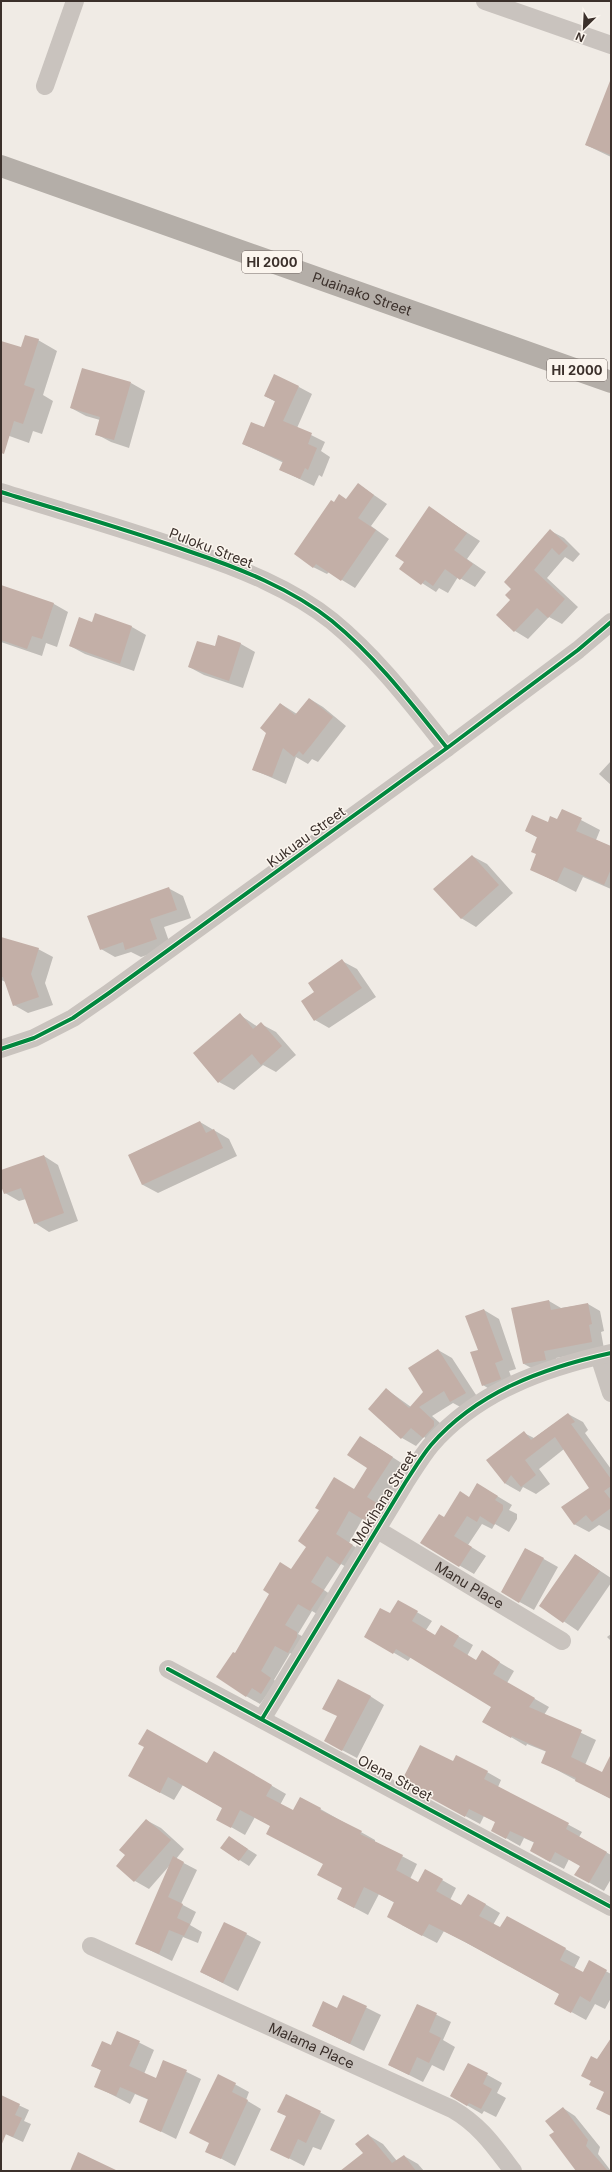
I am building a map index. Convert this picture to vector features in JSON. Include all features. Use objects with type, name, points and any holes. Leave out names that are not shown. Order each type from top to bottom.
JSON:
[{"type":"highway","name":"Puainako Street","points":[[1,166],[611,382]]},
{"type":"street","points":[[45,86],[75,1]]},
{"type":"street","points":[[485,1],[611,45]]},
{"type":"street","name":"Puloku Street","points":[[1,492],[158,540],[220,562],[277,586],[331,620],[378,663],[447,748]]},
{"type":"street","name":"Kukuau Street","points":[[1,1049],[34,1038],[73,1018],[447,748],[578,650],[611,622]]},
{"type":"street","points":[[605,1355],[611,1393]]},
{"type":"street","name":"Mokihana Street","points":[[262,1719],[376,1529],[430,1446],[463,1414],[501,1389],[543,1372],[605,1355]]},
{"type":"street","name":"Manu Place","points":[[376,1529],[562,1641]]},
{"type":"street","name":"Olena Street","points":[[168,1669],[611,1907]]},
{"type":"street","name":"Malama Place","points":[[91,1946],[469,2118],[482,2131],[513,2171]]},
{"type":"building","points":[[611,81],[611,155],[585,145]]},
{"type":"building","points":[[25,335],[39,339],[24,385],[35,389],[23,424],[14,421],[4,454],[1,453],[1,341],[21,347]]},
{"type":"building","points":[[82,368],[131,382],[114,440],[95,435],[100,417],[70,408]]},
{"type":"building","points":[[274,374],[299,386],[283,421],[312,433],[308,444],[317,448],[308,470],[305,468],[300,479],[279,470],[283,461],[242,444],[251,422],[264,427],[275,401],[264,396]]},
{"type":"building","points":[[358,483],[374,495],[358,518],[376,530],[341,581],[316,564],[313,568],[294,554],[331,500],[334,502],[339,494],[346,499]]},
{"type":"building","points":[[429,506],[467,533],[454,550],[473,564],[460,580],[445,569],[433,586],[425,580],[421,585],[399,569],[404,562],[395,556]]},
{"type":"building","points":[[550,529],[568,546],[559,555],[552,548],[534,570],[565,599],[548,618],[537,608],[514,632],[496,615],[510,600],[505,595],[511,589],[504,582]]},
{"type":"building","points":[[1,585],[54,603],[42,639],[32,636],[27,649],[1,640]]},
{"type":"building","points":[[95,613],[132,626],[120,664],[69,646],[79,617],[92,622]]},
{"type":"building","points":[[218,635],[241,643],[229,681],[188,667],[197,641],[215,646]]},
{"type":"building","points":[[309,698],[333,717],[312,744],[303,755],[299,751],[294,757],[283,748],[272,777],[252,770],[266,733],[260,728],[280,703],[295,715]]},
{"type":"building","points":[[562,809],[582,818],[576,831],[611,846],[611,869],[604,885],[564,867],[557,882],[530,870],[536,854],[531,852],[537,837],[525,831],[532,815],[548,822],[550,816],[557,819]]},
{"type":"building","points":[[472,855],[499,885],[461,919],[433,889]]},
{"type":"building","points":[[169,887],[177,910],[150,919],[157,939],[125,950],[123,942],[100,950],[87,916]]},
{"type":"building","points":[[1,937],[39,948],[31,974],[39,997],[13,1006],[3,977],[1,977]]},
{"type":"building","points":[[342,959],[362,988],[314,1021],[301,1001],[314,992],[308,983]]},
{"type":"building","points":[[240,1013],[253,1029],[261,1022],[282,1046],[261,1065],[252,1054],[218,1083],[193,1053]]},
{"type":"building","points":[[200,1121],[206,1133],[214,1129],[223,1148],[142,1185],[128,1155]]},
{"type":"building","points":[[44,1155],[64,1213],[34,1224],[21,1188],[4,1194],[1,1186],[1,1170]]},
{"type":"building","points":[[549,1300],[551,1310],[588,1303],[592,1324],[589,1325],[592,1342],[544,1351],[546,1360],[523,1364],[511,1308]]},
{"type":"building","points":[[484,1309],[503,1360],[495,1363],[501,1379],[482,1386],[470,1352],[478,1350],[465,1316]]},
{"type":"building","points":[[438,1349],[466,1393],[450,1402],[444,1391],[419,1407],[434,1421],[434,1426],[423,1438],[411,1428],[401,1439],[368,1409],[386,1388],[409,1408],[423,1392],[408,1368]]},
{"type":"building","points":[[568,1413],[575,1422],[571,1424],[611,1479],[611,1486],[604,1491],[611,1500],[611,1508],[592,1522],[586,1515],[574,1525],[561,1507],[589,1488],[555,1437],[525,1460],[536,1475],[521,1487],[511,1475],[505,1484],[486,1460],[524,1431],[531,1440]]},
{"type":"building","points":[[360,1436],[393,1457],[367,1497],[380,1505],[367,1522],[349,1511],[336,1534],[353,1545],[340,1565],[327,1556],[311,1582],[324,1590],[310,1611],[298,1604],[285,1625],[297,1632],[297,1637],[288,1653],[275,1646],[261,1671],[271,1678],[261,1694],[252,1688],[246,1697],[216,1677],[233,1652],[235,1653],[269,1594],[263,1590],[280,1562],[291,1569],[306,1547],[298,1541],[319,1510],[315,1508],[334,1477],[354,1489],[367,1468],[347,1455]]},
{"type":"building","points":[[477,1483],[498,1496],[495,1500],[503,1505],[503,1510],[494,1525],[480,1516],[477,1522],[467,1516],[454,1536],[472,1547],[459,1567],[420,1543],[439,1514],[444,1517],[460,1491],[469,1497]]},
{"type":"building","points":[[525,1548],[544,1558],[519,1603],[501,1592]]},
{"type":"building","points":[[575,1554],[600,1571],[563,1623],[539,1606]]},
{"type":"building","points":[[398,1600],[418,1611],[412,1621],[435,1635],[441,1625],[459,1636],[453,1646],[476,1660],[482,1650],[500,1662],[493,1674],[535,1698],[529,1707],[582,1730],[571,1757],[602,1772],[611,1754],[611,1799],[575,1781],[576,1778],[541,1763],[546,1751],[512,1736],[511,1738],[482,1722],[491,1707],[396,1649],[393,1654],[364,1637],[380,1608],[390,1613]]},
{"type":"building","points":[[338,1679],[371,1696],[342,1751],[324,1741],[337,1716],[322,1709]]},
{"type":"building","points":[[147,1729],[207,1763],[214,1751],[272,1785],[266,1796],[293,1810],[300,1797],[321,1808],[320,1810],[362,1831],[360,1834],[403,1855],[396,1870],[418,1882],[425,1869],[443,1879],[436,1891],[461,1905],[468,1894],[486,1904],[479,1916],[500,1927],[507,1916],[566,1948],[560,1960],[583,1972],[589,1960],[607,1970],[590,2002],[580,1996],[571,2013],[554,2004],[559,1994],[465,1942],[429,1924],[422,1936],[387,1917],[394,1902],[364,1887],[354,1908],[337,1899],[342,1888],[317,1875],[323,1864],[266,1834],[270,1826],[240,1810],[231,1828],[216,1820],[222,1808],[168,1777],[160,1793],[128,1776],[144,1747],[138,1744]]},
{"type":"building","points":[[420,1745],[453,1761],[456,1755],[488,1771],[484,1779],[569,1823],[566,1829],[607,1852],[589,1883],[574,1875],[580,1866],[555,1852],[550,1862],[530,1851],[534,1842],[510,1831],[506,1839],[491,1831],[495,1822],[469,1809],[465,1817],[401,1782]]},
{"type":"building","points":[[146,1819],[171,1840],[134,1882],[116,1866],[125,1855],[119,1850]]},
{"type":"building","points":[[229,1836],[248,1849],[239,1861],[220,1848]]},
{"type":"building","points":[[173,1856],[184,1862],[168,1897],[183,1904],[177,1918],[190,1924],[184,1936],[169,1930],[159,1954],[135,1944]]},
{"type":"building","points":[[224,1922],[247,1933],[223,1983],[200,1972]]},
{"type":"building","points":[[343,1995],[367,2006],[350,2044],[312,2026],[323,2001],[337,2008]]},
{"type":"building","points":[[417,2004],[437,2013],[429,2032],[441,2038],[429,2063],[417,2057],[409,2075],[388,2065]]},
{"type":"building","points":[[117,2031],[140,2041],[129,2066],[156,2078],[163,2060],[187,2070],[161,2132],[139,2122],[148,2099],[120,2087],[116,2096],[94,2087],[101,2070],[91,2066],[102,2041],[111,2045]]},
{"type":"building","points":[[611,2038],[611,2116],[596,2109],[604,2092],[589,2085],[591,2081],[581,2076],[591,2056],[597,2059]]},
{"type":"building","points":[[468,2063],[488,2073],[483,2084],[492,2089],[481,2109],[469,2103],[467,2106],[450,2096]]},
{"type":"building","points":[[218,2074],[236,2083],[232,2092],[248,2100],[221,2159],[205,2152],[209,2143],[189,2133]]},
{"type":"building","points":[[286,2094],[321,2111],[306,2143],[298,2139],[289,2159],[270,2150],[286,2116],[277,2112]]},
{"type":"building","points":[[1,2095],[20,2104],[15,2115],[22,2118],[13,2137],[6,2134],[1,2146]]},
{"type":"building","points":[[563,2107],[588,2140],[586,2146],[608,2171],[576,2171],[549,2135],[554,2132],[545,2121]]},
{"type":"building","points":[[368,2134],[392,2163],[404,2155],[416,2171],[340,2171],[363,2153],[355,2144]]},
{"type":"building","points":[[78,2152],[118,2171],[70,2171]]},
{"type":"cycle path","points":[[1,492],[209,558],[264,580],[300,599],[332,621],[364,650],[393,682],[447,748]]},
{"type":"cycle path","points":[[1,1049],[34,1038],[73,1018],[109,993],[447,748],[578,650],[611,622]]},
{"type":"cycle path","points":[[262,1719],[420,1459],[449,1426],[469,1410],[513,1385],[561,1366],[611,1353]]},
{"type":"cycle path","points":[[168,1669],[611,1907]]}]
